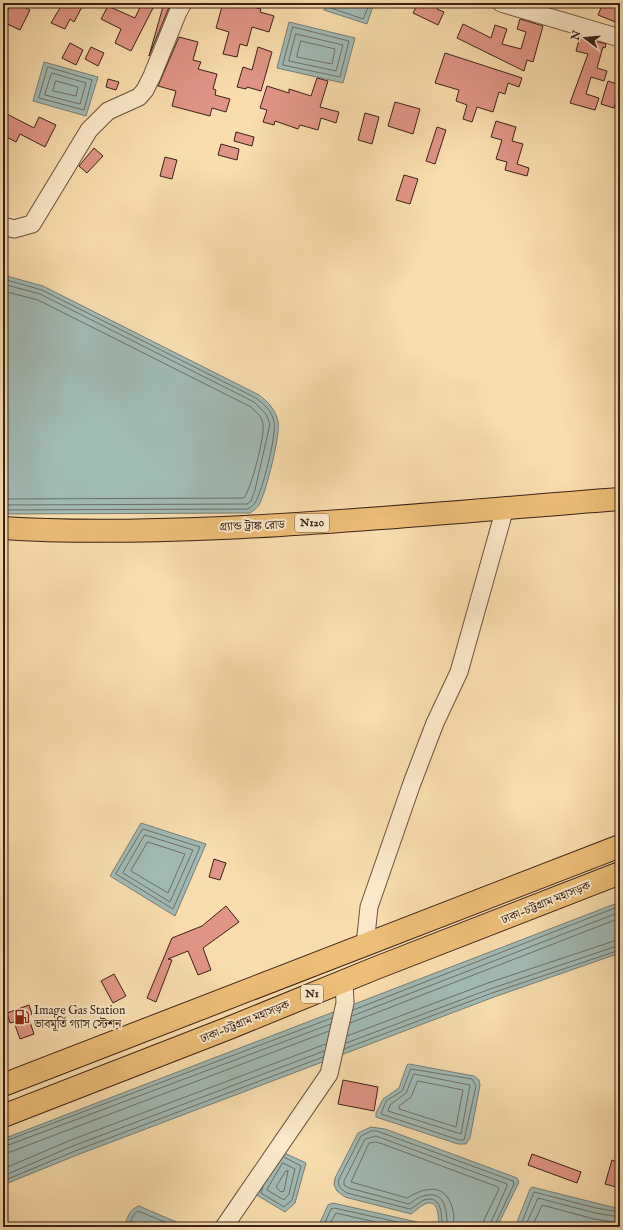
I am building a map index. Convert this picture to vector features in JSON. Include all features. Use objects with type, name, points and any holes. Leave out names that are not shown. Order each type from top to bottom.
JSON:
[{"type":"highway","name":"গ্র্যান্ড ট্রাঙ্ক রোড","points":[[3,528],[34,530],[170,530],[293,524],[620,499]]},
{"type":"highway","name":"N1","points":[[3,1085],[620,846]]},
{"type":"highway","name":"ঢাকা-চট্টগ্রাম মহাসড়ক","points":[[3,1116],[620,873]]},
{"type":"street","points":[[3,226],[14,229],[32,224],[89,130],[108,112],[139,97],[145,90],[183,3]]},
{"type":"street","points":[[501,3],[620,38]]},
{"type":"street","points":[[365,945],[369,907],[414,777],[435,723],[459,672],[505,508]]},
{"type":"street","points":[[224,1227],[329,1074],[345,1003],[344,981]]},
{"type":"water","points":[[326,3],[374,3],[367,24],[324,10]]},
{"type":"water","points":[[289,22],[355,38],[343,83],[277,68]]},
{"type":"water","points":[[44,62],[98,77],[86,116],[33,101]]},
{"type":"water","points":[[3,275],[43,286],[259,395],[265,400],[275,413],[278,421],[278,428],[269,476],[259,505],[250,513],[3,514]]},
{"type":"water","points":[[141,823],[206,844],[175,916],[110,876]]},
{"type":"water","points":[[620,902],[620,953],[494,997],[77,1155],[3,1185],[3,1139]]},
{"type":"water","points":[[409,1064],[474,1076],[479,1080],[480,1085],[470,1138],[466,1144],[458,1144],[376,1117],[376,1113],[383,1099],[399,1088],[407,1065]]},
{"type":"water","points":[[371,1127],[385,1129],[517,1178],[519,1182],[497,1227],[439,1227],[437,1210],[433,1204],[425,1204],[411,1214],[345,1197],[337,1191],[334,1185],[335,1178],[358,1133]]},
{"type":"water","points":[[280,1151],[306,1163],[295,1203],[285,1212],[255,1194]]},
{"type":"water","points":[[532,1187],[620,1209],[620,1227],[515,1227]]},
{"type":"water","points":[[333,1203],[417,1222],[427,1227],[318,1227],[328,1205]]},
{"type":"water","points":[[139,1206],[188,1227],[124,1227],[127,1218],[133,1209]]},
{"type":"building","points":[[11,3],[17,3],[30,10],[20,30],[3,22]]},
{"type":"building","points":[[63,3],[84,3],[74,22],[70,19],[65,29],[51,23]]},
{"type":"building","points":[[142,3],[148,3],[154,6],[131,51],[115,43],[121,29],[101,19],[108,6],[135,18]]},
{"type":"building","points":[[164,3],[170,5],[149,56]]},
{"type":"building","points":[[223,3],[239,3],[261,9],[260,12],[274,16],[269,32],[252,27],[247,46],[240,44],[237,57],[223,54],[229,32],[216,28]]},
{"type":"building","points":[[418,3],[440,3],[437,9],[444,12],[438,25],[413,13]]},
{"type":"building","points":[[603,3],[620,9],[618,23],[598,15]]},
{"type":"building","points":[[520,19],[543,26],[533,62],[527,60],[524,71],[457,38],[463,24],[491,38],[495,25],[507,29],[502,44],[521,49],[526,32],[517,29]]},
{"type":"building","points":[[179,37],[198,42],[193,60],[201,62],[198,69],[217,74],[213,89],[216,90],[215,95],[230,99],[226,112],[212,108],[210,116],[172,106],[176,91],[158,86]]},
{"type":"building","points":[[580,37],[606,44],[605,48],[603,47],[597,68],[607,71],[604,81],[591,77],[586,94],[599,98],[595,110],[570,103],[588,54],[576,51]]},
{"type":"building","points":[[70,43],[83,50],[76,65],[62,58]]},
{"type":"building","points":[[91,47],[104,53],[98,66],[85,59]]},
{"type":"building","points":[[258,47],[272,52],[261,91],[247,87],[246,89],[237,87],[243,67],[252,70]]},
{"type":"building","points":[[445,53],[522,78],[519,87],[508,83],[505,94],[499,92],[493,112],[477,107],[472,122],[463,119],[467,105],[456,101],[459,90],[435,83]]},
{"type":"building","points":[[317,78],[328,81],[320,107],[339,112],[336,123],[321,118],[318,130],[300,125],[298,129],[275,121],[274,125],[263,122],[267,110],[260,108],[267,86],[289,93],[289,89],[311,96]]},
{"type":"building","points":[[108,79],[119,82],[116,90],[106,87]]},
{"type":"building","points":[[608,81],[620,85],[614,108],[601,104]]},
{"type":"building","points":[[395,102],[420,109],[413,134],[388,126]]},
{"type":"building","points":[[3,112],[34,128],[39,117],[56,125],[45,147],[20,134],[16,142],[3,135]]},
{"type":"building","points":[[365,113],[379,117],[372,144],[358,140]]},
{"type":"building","points":[[496,121],[516,127],[512,141],[523,144],[517,164],[529,168],[527,176],[505,170],[507,162],[496,159],[502,140],[491,137]]},
{"type":"building","points":[[437,127],[446,130],[435,164],[426,161]]},
{"type":"building","points":[[236,132],[254,137],[252,146],[234,141]]},
{"type":"building","points":[[221,144],[239,149],[237,160],[218,155]]},
{"type":"building","points":[[94,148],[103,156],[87,173],[79,166]]},
{"type":"building","points":[[165,157],[177,160],[172,179],[160,176]]},
{"type":"building","points":[[404,175],[418,179],[410,204],[396,200]]},
{"type":"building","points":[[214,859],[226,863],[220,880],[209,877]]},
{"type":"building","points":[[226,906],[239,922],[203,948],[211,970],[198,975],[188,951],[168,959],[172,960],[156,1002],[147,998],[172,938],[202,926]]},
{"type":"building","points":[[114,974],[126,996],[113,1003],[101,981]]},
{"type":"building","points":[[29,1005],[32,1014],[28,1016],[34,1034],[20,1039],[14,1022],[10,1023],[7,1013]]},
{"type":"building","points":[[343,1080],[378,1087],[374,1111],[338,1104]]},
{"type":"building","points":[[532,1154],[581,1172],[577,1183],[528,1165]]},
{"type":"building","points":[[612,1160],[620,1163],[620,1188],[605,1184]]},
{"type":"place","name":"Image Gas Station ভাবমূর্তি গ্যাস স্টেশন","points":[[22,1017]]}]
